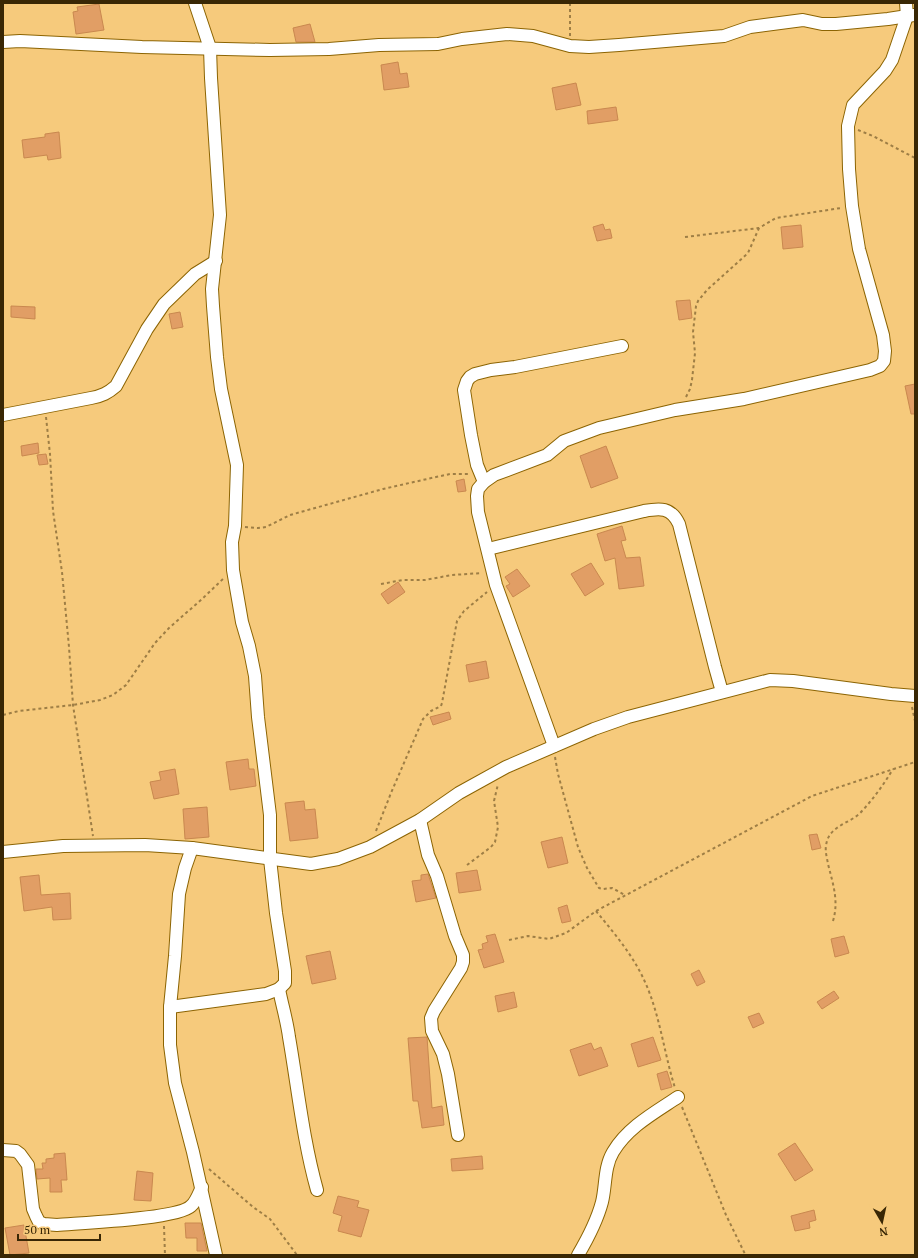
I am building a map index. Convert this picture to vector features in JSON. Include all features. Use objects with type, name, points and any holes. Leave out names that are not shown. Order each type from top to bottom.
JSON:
[{"type":"street","points":[[170,1007],[266,994],[279,990],[285,983],[285,971],[270,860],[270,815],[259,732],[255,676],[242,622],[233,570],[232,542],[235,526],[237,465],[221,389],[212,289],[220,215],[210,48],[195,3]]},
{"type":"street","points":[[482,478],[547,455],[564,441],[599,428],[675,410],[744,399],[870,370],[880,366],[884,361],[885,351],[883,335],[859,249],[852,206],[848,126],[853,105],[885,71],[892,60],[911,15],[906,3]]},
{"type":"street","points":[[3,42],[27,41],[142,47],[270,50],[438,44],[462,39],[507,34],[533,36],[570,46],[619,45],[724,36],[750,27],[803,20],[822,24],[836,24],[888,19],[911,15]]},
{"type":"street","points":[[3,415],[45,406],[96,398],[109,393],[116,386],[146,329],[164,304],[195,274],[216,261]]},
{"type":"street","points":[[554,746],[495,579],[478,512],[477,496],[482,478],[471,435],[464,390],[467,381],[474,374],[622,346]]},
{"type":"street","points":[[488,549],[644,511],[655,509],[666,510],[672,513],[676,517],[679,524],[722,692]]},
{"type":"street","points":[[3,852],[63,846],[145,844],[192,848],[270,860],[311,864],[338,859],[370,846],[420,820],[458,793],[506,767],[594,729],[628,717],[657,711],[759,682],[780,680],[891,694],[914,699]]},
{"type":"street","points":[[420,820],[428,855],[437,876],[455,936],[463,955],[461,968],[431,1018],[432,1032],[443,1054],[448,1074],[458,1135]]},
{"type":"street","points":[[192,848],[185,868],[179,894],[178,929],[170,1007],[170,1045],[175,1083],[202,1187],[216,1255]]},
{"type":"street","points":[[279,990],[289,1036],[309,1161],[317,1190]]},
{"type":"street","points":[[578,1255],[598,1217],[603,1200],[607,1166],[612,1153],[623,1138],[640,1122],[678,1097]]},
{"type":"street","points":[[3,1150],[16,1150],[28,1165],[33,1209],[40,1222],[44,1224],[57,1225],[183,1212],[192,1206],[202,1187]]},
{"type":"path","points":[[570,3],[570,46]]},
{"type":"path","points":[[848,126],[873,136],[915,158]]},
{"type":"path","points":[[686,237],[759,228],[776,218],[852,206]]},
{"type":"path","points":[[675,410],[685,399],[690,389],[695,353],[693,332],[698,301],[707,290],[748,253],[759,228]]},
{"type":"path","points":[[45,406],[50,454],[53,511],[63,579],[74,705],[94,845]]},
{"type":"path","points":[[235,526],[258,528],[266,527],[290,515],[383,489],[450,474],[482,478]]},
{"type":"path","points":[[3,715],[19,711],[74,705],[100,700],[113,695],[126,685],[155,643],[169,628],[202,600],[233,570]]},
{"type":"path","points":[[381,584],[403,580],[425,580],[466,574],[495,579]]},
{"type":"path","points":[[370,846],[423,719],[431,710],[441,706],[457,621],[464,611],[495,579]]},
{"type":"path","points":[[914,699],[912,706],[915,721]]},
{"type":"path","points":[[554,746],[558,774],[582,858],[599,888],[612,888],[625,895]]},
{"type":"path","points":[[509,940],[528,936],[549,939],[566,933],[596,910],[812,796],[915,762]]},
{"type":"path","points":[[467,866],[495,842],[498,827],[494,801],[497,787],[506,767]]},
{"type":"path","points":[[833,921],[836,911],[836,904],[826,852],[828,837],[832,831],[861,813],[884,784],[894,768]]},
{"type":"path","points":[[596,910],[618,937],[634,961],[644,981],[656,1016],[667,1062],[678,1097],[726,1215],[745,1254]]},
{"type":"path","points":[[207,1166],[253,1207],[270,1219],[297,1255]]},
{"type":"path","points":[[164,1215],[165,1255]]},
{"type":"building","points":[[99,4],[104,30],[76,34],[73,12],[78,11],[77,7]]},
{"type":"building","points":[[310,24],[315,42],[296,42],[293,28]]},
{"type":"building","points":[[398,62],[400,74],[407,73],[409,87],[384,90],[381,65]]},
{"type":"building","points":[[576,83],[581,105],[556,110],[552,88]]},
{"type":"building","points":[[616,107],[618,120],[588,124],[587,111]]},
{"type":"building","points":[[59,132],[61,158],[48,160],[47,155],[24,158],[22,140],[45,137],[45,134]]},
{"type":"building","points":[[603,224],[605,230],[610,229],[612,238],[597,241],[593,227]]},
{"type":"building","points":[[801,225],[803,247],[783,249],[781,227]]},
{"type":"building","points":[[690,300],[692,318],[679,320],[676,301]]},
{"type":"building","points":[[11,306],[35,307],[35,319],[11,317]]},
{"type":"building","points":[[180,312],[183,327],[172,329],[169,314]]},
{"type":"building","points":[[915,384],[915,414],[911,414],[905,386]]},
{"type":"building","points":[[38,443],[39,453],[22,456],[21,446]]},
{"type":"building","points":[[606,446],[618,478],[591,488],[580,456]]},
{"type":"building","points":[[46,454],[48,464],[39,465],[37,455]]},
{"type":"building","points":[[464,479],[466,491],[458,492],[456,481]]},
{"type":"building","points":[[622,526],[626,540],[621,541],[626,558],[640,557],[644,586],[619,589],[615,558],[605,561],[597,534]]},
{"type":"building","points":[[591,563],[604,584],[585,596],[571,574]]},
{"type":"building","points":[[517,569],[530,586],[513,597],[506,586],[510,584],[505,577]]},
{"type":"building","points":[[398,582],[405,592],[388,604],[381,594]]},
{"type":"building","points":[[486,661],[489,678],[469,682],[466,665]]},
{"type":"building","points":[[449,712],[451,719],[433,725],[430,717]]},
{"type":"building","points":[[248,759],[249,769],[254,769],[256,786],[230,790],[226,762]]},
{"type":"building","points":[[175,769],[179,794],[154,799],[150,782],[161,780],[159,772]]},
{"type":"building","points":[[304,801],[305,810],[315,809],[318,838],[290,841],[285,803]]},
{"type":"building","points":[[207,807],[209,837],[185,839],[183,809]]},
{"type":"building","points":[[817,834],[821,848],[812,850],[809,835]]},
{"type":"building","points":[[562,837],[568,863],[548,868],[541,842]]},
{"type":"building","points":[[477,870],[481,890],[459,893],[456,873]]},
{"type":"building","points":[[428,874],[436,898],[416,902],[412,881],[421,880],[421,875]]},
{"type":"building","points":[[39,875],[41,895],[70,893],[71,919],[53,920],[52,907],[24,911],[20,877]]},
{"type":"building","points":[[567,905],[571,921],[562,923],[558,908]]},
{"type":"building","points":[[495,934],[504,962],[484,968],[478,950],[483,949],[482,944],[488,942],[486,936]]},
{"type":"building","points":[[844,936],[849,953],[835,957],[831,939]]},
{"type":"building","points":[[330,951],[336,979],[312,984],[306,956]]},
{"type":"building","points":[[699,970],[705,982],[697,986],[691,974]]},
{"type":"building","points":[[834,991],[839,998],[822,1009],[817,1002]]},
{"type":"building","points":[[514,992],[517,1007],[498,1012],[495,996]]},
{"type":"building","points":[[759,1013],[764,1023],[753,1028],[748,1017]]},
{"type":"building","points":[[427,1037],[432,1108],[442,1106],[444,1125],[422,1128],[418,1101],[413,1101],[408,1038]]},
{"type":"building","points":[[653,1037],[661,1060],[638,1067],[631,1044]]},
{"type":"building","points":[[591,1043],[594,1050],[601,1047],[608,1066],[579,1076],[570,1050]]},
{"type":"building","points":[[667,1071],[672,1087],[661,1090],[657,1074]]},
{"type":"building","points":[[795,1143],[813,1170],[795,1181],[778,1154]]},
{"type":"building","points":[[65,1153],[67,1180],[61,1180],[62,1192],[50,1192],[50,1178],[37,1179],[36,1169],[43,1169],[42,1163],[46,1163],[46,1159],[54,1158],[54,1154]]},
{"type":"building","points":[[482,1156],[483,1169],[452,1171],[451,1159]]},
{"type":"building","points":[[137,1171],[153,1173],[151,1201],[134,1200]]},
{"type":"building","points":[[338,1196],[359,1201],[357,1207],[369,1210],[361,1237],[338,1231],[342,1216],[333,1213]]},
{"type":"building","points":[[814,1210],[816,1220],[809,1222],[810,1228],[795,1231],[791,1216]]},
{"type":"building","points":[[185,1223],[201,1223],[207,1251],[197,1251],[197,1238],[186,1238]]},
{"type":"building","points":[[24,1225],[29,1253],[10,1255],[5,1228]]}]
